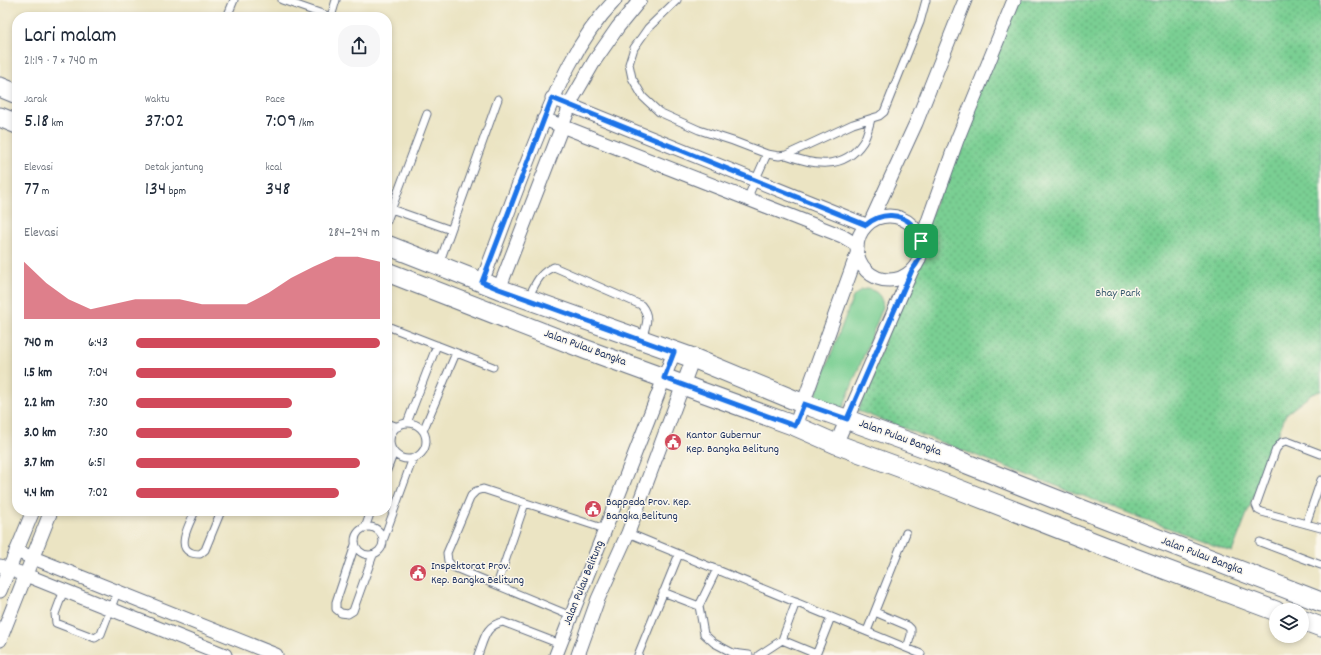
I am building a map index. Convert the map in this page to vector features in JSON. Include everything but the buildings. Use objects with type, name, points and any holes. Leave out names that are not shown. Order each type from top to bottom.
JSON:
[{"type":"main road","points":[[0,87],[12,92]]},
{"type":"main road","points":[[0,117],[12,122]]},
{"type":"main road","name":"Jalan Pulau Bangka","points":[[392,247],[527,300],[693,358],[804,404],[942,454],[1321,602]]},
{"type":"main road","name":"Jalan Pulau Bangka","points":[[392,274],[586,350],[795,426],[836,444],[1116,552],[1269,608]]},
{"type":"main road","points":[[1309,623],[1321,628]]},
{"type":"street","points":[[490,286],[552,98],[570,62],[587,35],[615,0]]},
{"type":"street","points":[[490,286],[570,106],[595,60],[618,27],[640,0]]},
{"type":"street","points":[[795,426],[857,250],[859,236],[869,223],[916,123],[965,0]]},
{"type":"street","points":[[544,119],[842,236],[857,250],[859,260],[866,271],[883,279],[896,279],[908,274],[916,265],[921,254],[921,241],[957,140],[1014,0]]},
{"type":"street","points":[[552,98],[755,180],[869,223],[883,216],[895,216],[907,220],[916,229],[921,241]]},
{"type":"street","points":[[836,444],[912,270]]},
{"type":"street","name":"Jalan Pulau Belitung","points":[[558,650],[674,352]]},
{"type":"street","name":"Jalan Pulau Belitung","points":[[578,655],[598,599],[628,533],[682,384],[693,358]]},
{"type":"street","points":[[0,590],[5,567],[16,551],[31,516]]},
{"type":"street","points":[[0,640],[49,516]]},
{"type":"street","points":[[16,551],[276,655]]},
{"type":"street","points":[[5,567],[225,655]]},
{"type":"lane","points":[[229,12],[234,0]]},
{"type":"lane","points":[[332,12],[336,0]]},
{"type":"lane","points":[[677,0],[648,28],[634,48],[629,64],[632,78],[643,97],[659,112],[699,130],[767,154],[779,156],[786,155],[853,124],[879,116],[884,112],[920,22],[926,0]]},
{"type":"lane","points":[[287,1],[317,12]]},
{"type":"lane","points":[[438,266],[498,99]]},
{"type":"lane","points":[[392,206],[427,114]]},
{"type":"lane","points":[[786,155],[819,164],[843,160],[856,151],[864,141],[871,119]]},
{"type":"lane","points":[[747,199],[767,154]]},
{"type":"lane","points":[[392,209],[451,230]]},
{"type":"lane","points":[[527,300],[541,275],[546,270],[554,267],[641,305],[646,311],[648,318],[642,340]]},
{"type":"lane","points":[[392,328],[493,367]]},
{"type":"lane","points":[[407,423],[437,345]]},
{"type":"lane","points":[[423,431],[456,353]]},
{"type":"lane","points":[[392,436],[393,432],[398,427],[407,423],[418,426],[426,437],[424,450],[413,458],[406,459],[399,456],[392,448]]},
{"type":"lane","points":[[392,424],[398,427]]},
{"type":"lane","points":[[1321,454],[1287,440],[1282,442],[1276,449],[1257,498],[1256,505],[1258,510],[1262,512],[1321,528]]},
{"type":"lane","points":[[392,516],[413,458]]},
{"type":"lane","points":[[1306,524],[1321,480]]},
{"type":"lane","points":[[571,616],[453,567],[448,561],[447,553],[471,496],[476,491],[483,489],[605,529]]},
{"type":"lane","points":[[497,585],[525,503]]},
{"type":"lane","points":[[193,516],[184,540],[185,548],[190,552],[200,554],[205,550],[219,516]]},
{"type":"lane","points":[[365,528],[369,516]]},
{"type":"lane","points":[[384,538],[378,529],[372,527],[365,528],[357,534],[355,545],[336,602],[336,609],[341,613],[348,614],[353,611],[373,556],[382,549],[384,538],[392,516]]},
{"type":"lane","points":[[628,533],[921,654]]},
{"type":"lane","points":[[867,631],[906,533]]},
{"type":"lane","points":[[1260,542],[1321,565]]},
{"type":"lane","points":[[355,545],[362,554],[373,556]]},
{"type":"lane","points":[[638,655],[679,554]]},
{"type":"lane","points":[[716,569],[698,606],[704,634],[714,643],[733,653],[749,655]]},
{"type":"lane","points":[[64,590],[55,614],[56,623],[89,637],[95,638],[101,634],[117,592]]},
{"type":"lane","points":[[663,592],[698,606]]},
{"type":"lane","points":[[759,655],[782,640],[796,602]]},
{"type":"lane","points":[[875,612],[908,626],[911,629],[911,635],[907,648]]},
{"type":"lane","points":[[782,640],[816,655],[831,616]]},
{"type":"lane","points":[[478,655],[489,628],[495,623],[503,622],[558,650]]},
{"type":"green space","name":"Bhay Park","points":[[1011,0],[1321,0],[1321,391],[1312,394],[1286,414],[1232,552],[858,411]]},
{"type":"green space","points":[[866,289],[878,294],[883,307],[842,410],[814,399],[853,297],[861,290]]},
{"type":"place","name":"Kantor Gubernur Kep. Bangka Belitung","points":[[673,442]]},
{"type":"place","name":"Bappeda Prov. Kep. Bangka Belitung","points":[[593,509]]},
{"type":"place","name":"Inspektorat Prov. Kep. Bangka Belitung","points":[[418,573]]},
{"type":"route","points":[[552,98],[866,225],[877,218],[889,215],[907,220],[916,229],[921,241],[922,247],[919,260],[912,270],[847,419],[804,404],[795,426],[664,378],[674,352],[482,282],[552,98]]}]
